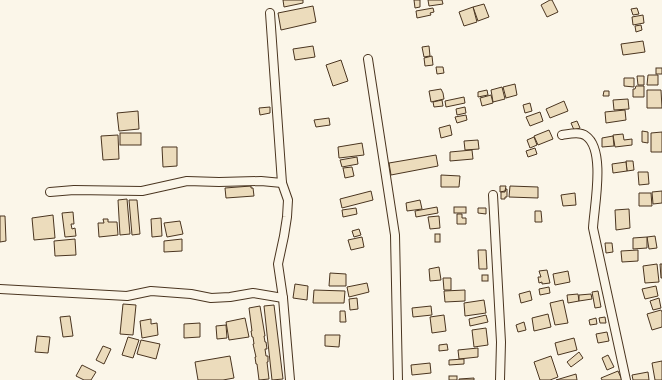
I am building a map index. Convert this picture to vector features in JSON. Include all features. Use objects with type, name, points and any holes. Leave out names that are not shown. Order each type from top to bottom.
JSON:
[{"type":"street","points":[[270,13],[282,183],[288,200],[287,217],[278,264],[283,298],[290,380]]},
{"type":"street","points":[[368,59],[395,235],[398,380]]},
{"type":"street","points":[[562,135],[579,133],[586,135],[595,148],[597,159],[597,194],[593,228],[626,380]]},
{"type":"street","points":[[50,192],[74,190],[142,191],[187,181],[261,181],[282,183]]},
{"type":"street","points":[[493,195],[501,342],[500,380]]},
{"type":"street","points":[[0,289],[127,296],[150,291],[191,294],[211,298],[230,297],[253,293],[283,298]]},
{"type":"building","points":[[283,0],[303,0],[303,3],[284,7]]},
{"type":"building","points":[[414,0],[420,0],[420,7],[415,8]]},
{"type":"building","points":[[428,0],[442,0],[443,4],[429,6]]},
{"type":"building","points":[[552,0],[558,12],[547,17],[541,5]]},
{"type":"building","points":[[484,4],[489,17],[478,21],[473,7]]},
{"type":"building","points":[[313,6],[316,22],[281,30],[278,13]]},
{"type":"building","points":[[473,7],[477,22],[464,26],[459,12]]},
{"type":"building","points":[[433,8],[434,12],[430,13],[431,15],[417,18],[416,11]]},
{"type":"building","points":[[637,8],[639,14],[633,15],[631,9]]},
{"type":"building","points":[[643,15],[644,23],[633,25],[632,17]]},
{"type":"building","points":[[641,25],[642,30],[636,32],[635,26]]},
{"type":"building","points":[[643,41],[645,52],[623,55],[621,44]]},
{"type":"building","points":[[313,46],[315,57],[295,60],[293,49]]},
{"type":"building","points":[[429,46],[430,56],[424,57],[422,47]]},
{"type":"building","points":[[432,56],[433,65],[425,66],[424,58]]},
{"type":"building","points":[[341,60],[348,81],[333,86],[326,65]]},
{"type":"building","points":[[436,67],[443,67],[444,73],[437,74]]},
{"type":"building","points":[[656,68],[662,68],[662,74],[656,74]]},
{"type":"building","points":[[648,75],[658,75],[658,85],[647,85]]},
{"type":"building","points":[[637,76],[644,76],[644,85],[638,85]]},
{"type":"building","points":[[624,78],[634,78],[634,87],[624,86]]},
{"type":"building","points":[[515,84],[517,95],[506,98],[503,87]]},
{"type":"building","points":[[636,86],[644,86],[644,97],[633,97],[633,89],[635,89]]},
{"type":"building","points":[[502,87],[505,99],[493,102],[491,90]]},
{"type":"building","points":[[441,89],[444,99],[431,102],[429,91]]},
{"type":"building","points":[[487,90],[488,95],[478,97],[478,92]]},
{"type":"building","points":[[647,90],[661,90],[662,108],[647,108]]},
{"type":"building","points":[[604,91],[609,91],[609,96],[603,96]]},
{"type":"building","points":[[491,95],[493,103],[482,106],[480,98]]},
{"type":"building","points":[[464,97],[465,103],[446,107],[445,101]]},
{"type":"building","points":[[628,99],[629,109],[614,110],[613,100]]},
{"type":"building","points":[[442,100],[443,106],[434,107],[433,102]]},
{"type":"building","points":[[564,101],[568,111],[550,118],[546,109]]},
{"type":"building","points":[[530,103],[532,111],[525,113],[523,105]]},
{"type":"building","points":[[270,107],[270,113],[260,115],[259,108]]},
{"type":"building","points":[[465,107],[466,113],[457,115],[456,109]]},
{"type":"building","points":[[625,110],[626,120],[606,123],[605,112]]},
{"type":"building","points":[[138,111],[139,129],[119,131],[117,113]]},
{"type":"building","points":[[540,112],[543,121],[530,126],[526,117]]},
{"type":"building","points":[[466,115],[467,120],[457,123],[455,117]]},
{"type":"building","points":[[329,118],[330,125],[316,127],[314,120]]},
{"type":"building","points":[[577,121],[580,128],[574,130],[571,123]]},
{"type":"building","points":[[450,125],[452,135],[441,138],[439,128]]},
{"type":"building","points":[[549,130],[553,139],[538,145],[534,136]]},
{"type":"building","points":[[642,131],[648,132],[648,143],[642,142]]},
{"type":"building","points":[[662,132],[662,152],[651,152],[651,133]]},
{"type":"building","points":[[120,133],[141,133],[141,145],[120,145]]},
{"type":"building","points":[[623,134],[624,140],[632,139],[632,145],[615,147],[613,135]]},
{"type":"building","points":[[118,135],[119,159],[103,160],[101,136]]},
{"type":"building","points":[[613,136],[614,146],[602,147],[602,138]]},
{"type":"building","points":[[534,137],[537,145],[530,148],[527,140]]},
{"type":"building","points":[[478,140],[479,149],[465,150],[464,141]]},
{"type":"building","points":[[362,143],[364,155],[339,158],[338,147]]},
{"type":"building","points":[[162,147],[177,147],[177,166],[163,167]]},
{"type":"building","points":[[535,148],[537,154],[528,157],[526,151]]},
{"type":"building","points":[[472,150],[473,159],[450,161],[450,152]]},
{"type":"building","points":[[436,155],[438,166],[391,175],[389,163]]},
{"type":"building","points":[[357,157],[358,164],[342,167],[340,160]]},
{"type":"building","points":[[626,161],[633,161],[634,170],[627,171]]},
{"type":"building","points":[[626,162],[627,171],[613,173],[612,164]]},
{"type":"building","points":[[352,167],[354,176],[345,178],[343,168]]},
{"type":"building","points":[[638,172],[648,172],[649,184],[639,185]]},
{"type":"building","points":[[441,175],[460,176],[459,187],[441,187]]},
{"type":"building","points":[[251,186],[251,188],[253,188],[254,196],[226,198],[225,188]]},
{"type":"building","points":[[500,186],[506,186],[505,191],[500,192]]},
{"type":"building","points":[[510,186],[538,187],[538,198],[509,197]]},
{"type":"building","points":[[506,189],[507,197],[505,197],[505,199],[501,199],[501,192],[505,192]]},
{"type":"building","points":[[371,191],[373,200],[342,208],[340,199]]},
{"type":"building","points":[[662,191],[662,203],[653,204],[652,192]]},
{"type":"building","points":[[575,193],[576,205],[563,206],[561,195]]},
{"type":"building","points":[[639,193],[651,193],[652,206],[639,206]]},
{"type":"building","points":[[127,199],[130,234],[120,235],[118,200]]},
{"type":"building","points":[[129,200],[137,200],[140,234],[132,235]]},
{"type":"building","points":[[420,200],[422,209],[407,211],[406,203]]},
{"type":"building","points":[[437,207],[438,213],[416,217],[415,211]]},
{"type":"building","points":[[454,207],[466,207],[466,213],[454,213]]},
{"type":"building","points":[[356,208],[357,214],[343,217],[342,210]]},
{"type":"building","points":[[478,208],[486,208],[486,214],[478,213]]},
{"type":"building","points":[[629,209],[630,228],[616,230],[615,210]]},
{"type":"building","points":[[535,211],[541,211],[542,222],[535,222]]},
{"type":"building","points":[[73,212],[74,224],[71,224],[72,229],[75,228],[76,236],[65,237],[62,213]]},
{"type":"building","points":[[457,214],[462,214],[462,218],[466,218],[466,224],[457,224]]},
{"type":"building","points":[[53,215],[55,238],[34,240],[32,218]]},
{"type":"building","points":[[0,216],[5,216],[6,241],[0,242]]},
{"type":"building","points":[[439,216],[440,228],[430,229],[428,217]]},
{"type":"building","points":[[161,218],[162,236],[152,237],[151,219]]},
{"type":"building","points":[[103,219],[108,219],[108,222],[117,222],[118,235],[99,237],[98,223],[104,223]]},
{"type":"building","points":[[180,221],[183,234],[167,237],[164,223]]},
{"type":"building","points":[[359,229],[361,235],[354,237],[352,231]]},
{"type":"building","points":[[435,234],[440,234],[440,242],[435,242]]},
{"type":"building","points":[[655,236],[657,248],[649,249],[647,237]]},
{"type":"building","points":[[362,237],[364,247],[351,250],[348,240]]},
{"type":"building","points":[[647,237],[647,248],[633,249],[633,238]]},
{"type":"building","points":[[75,239],[76,255],[55,256],[54,241]]},
{"type":"building","points":[[182,239],[182,251],[164,252],[164,241]]},
{"type":"building","points":[[605,243],[612,243],[613,252],[606,253]]},
{"type":"building","points":[[478,250],[486,250],[487,269],[479,269]]},
{"type":"building","points":[[638,250],[638,261],[622,262],[621,251]]},
{"type":"building","points":[[657,264],[659,282],[645,283],[643,266]]},
{"type":"building","points":[[660,264],[662,264],[662,278],[661,278]]},
{"type":"building","points":[[439,267],[441,280],[430,281],[429,269]]},
{"type":"building","points":[[547,270],[550,283],[539,283],[538,277],[541,277],[539,271]]},
{"type":"building","points":[[568,271],[570,282],[555,285],[553,274]]},
{"type":"building","points":[[330,273],[346,274],[346,286],[329,286]]},
{"type":"building","points":[[482,275],[488,275],[488,281],[482,281]]},
{"type":"building","points":[[443,278],[451,278],[451,290],[444,290]]},
{"type":"building","points":[[367,283],[369,292],[349,297],[347,287]]},
{"type":"building","points":[[295,284],[308,286],[307,300],[293,298]]},
{"type":"building","points":[[656,286],[658,296],[645,299],[642,289]]},
{"type":"building","points":[[549,287],[550,293],[540,295],[539,289]]},
{"type":"building","points":[[314,290],[345,291],[344,303],[313,303]]},
{"type":"building","points":[[465,290],[465,301],[445,302],[444,291]]},
{"type":"building","points":[[530,291],[532,300],[521,303],[519,294]]},
{"type":"building","points":[[598,291],[601,307],[595,308],[592,292]]},
{"type":"building","points":[[578,294],[579,301],[568,303],[567,295]]},
{"type":"building","points":[[591,294],[592,299],[579,301],[579,295]]},
{"type":"building","points":[[357,298],[358,309],[350,310],[349,299]]},
{"type":"building","points":[[659,298],[661,308],[653,310],[650,301]]},
{"type":"building","points":[[484,300],[486,313],[465,316],[464,303]]},
{"type":"building","points":[[563,300],[568,323],[555,325],[550,303]]},
{"type":"building","points":[[123,304],[136,305],[133,335],[120,334]]},
{"type":"building","points":[[274,305],[283,379],[272,380],[264,306]]},
{"type":"building","points":[[260,306],[267,349],[265,349],[266,356],[268,356],[267,362],[269,379],[259,380],[249,308]]},
{"type":"building","points":[[431,306],[432,315],[413,317],[412,308]]},
{"type":"building","points":[[661,310],[662,327],[652,330],[647,314]]},
{"type":"building","points":[[340,311],[345,311],[346,322],[340,322]]},
{"type":"building","points":[[548,314],[551,327],[534,331],[532,318]]},
{"type":"building","points":[[444,315],[446,331],[432,333],[430,317]]},
{"type":"building","points":[[486,315],[488,322],[470,326],[469,319]]},
{"type":"building","points":[[70,316],[73,336],[63,337],[60,317]]},
{"type":"building","points":[[605,317],[606,323],[600,323],[599,318]]},
{"type":"building","points":[[245,318],[249,337],[229,340],[226,322]]},
{"type":"building","points":[[596,318],[597,324],[590,325],[589,320]]},
{"type":"building","points":[[151,319],[151,324],[157,323],[158,335],[142,338],[140,321]]},
{"type":"building","points":[[524,322],[526,330],[518,332],[516,325]]},
{"type":"building","points":[[200,323],[200,337],[184,338],[184,324]]},
{"type":"building","points":[[226,325],[227,338],[217,339],[216,326]]},
{"type":"building","points":[[486,328],[488,345],[474,347],[472,330]]},
{"type":"building","points":[[607,332],[609,341],[598,343],[596,334]]},
{"type":"building","points":[[325,335],[340,335],[339,347],[325,346]]},
{"type":"building","points":[[37,336],[50,337],[48,353],[35,352]]},
{"type":"building","points":[[128,337],[139,340],[133,358],[122,355]]},
{"type":"building","points":[[574,338],[577,350],[558,355],[555,343]]},
{"type":"building","points":[[141,340],[160,344],[156,359],[137,354]]},
{"type":"building","points":[[447,344],[448,350],[439,351],[439,345]]},
{"type":"building","points":[[103,346],[111,349],[104,364],[96,360]]},
{"type":"building","points":[[478,348],[478,357],[459,359],[458,350]]},
{"type":"building","points":[[579,352],[583,358],[571,367],[567,362]]},
{"type":"building","points":[[608,355],[614,367],[607,370],[602,358]]},
{"type":"building","points":[[230,356],[234,378],[223,380],[198,380],[195,362]]},
{"type":"building","points":[[551,356],[558,377],[550,380],[540,380],[534,362]]},
{"type":"building","points":[[464,359],[464,364],[449,365],[449,360]]},
{"type":"building","points":[[662,361],[662,380],[655,380],[652,363]]},
{"type":"building","points":[[430,363],[431,373],[412,375],[411,365]]},
{"type":"building","points":[[82,365],[96,372],[91,380],[84,380],[76,376]]},
{"type":"building","points":[[618,371],[622,380],[602,380],[601,378]]},
{"type":"building","points":[[648,372],[649,380],[633,380],[632,375]]},
{"type":"building","points":[[576,374],[577,380],[556,380]]},
{"type":"building","points":[[449,376],[457,376],[457,380],[449,380]]},
{"type":"building","points":[[474,378],[474,380],[459,380],[459,379]]}]
